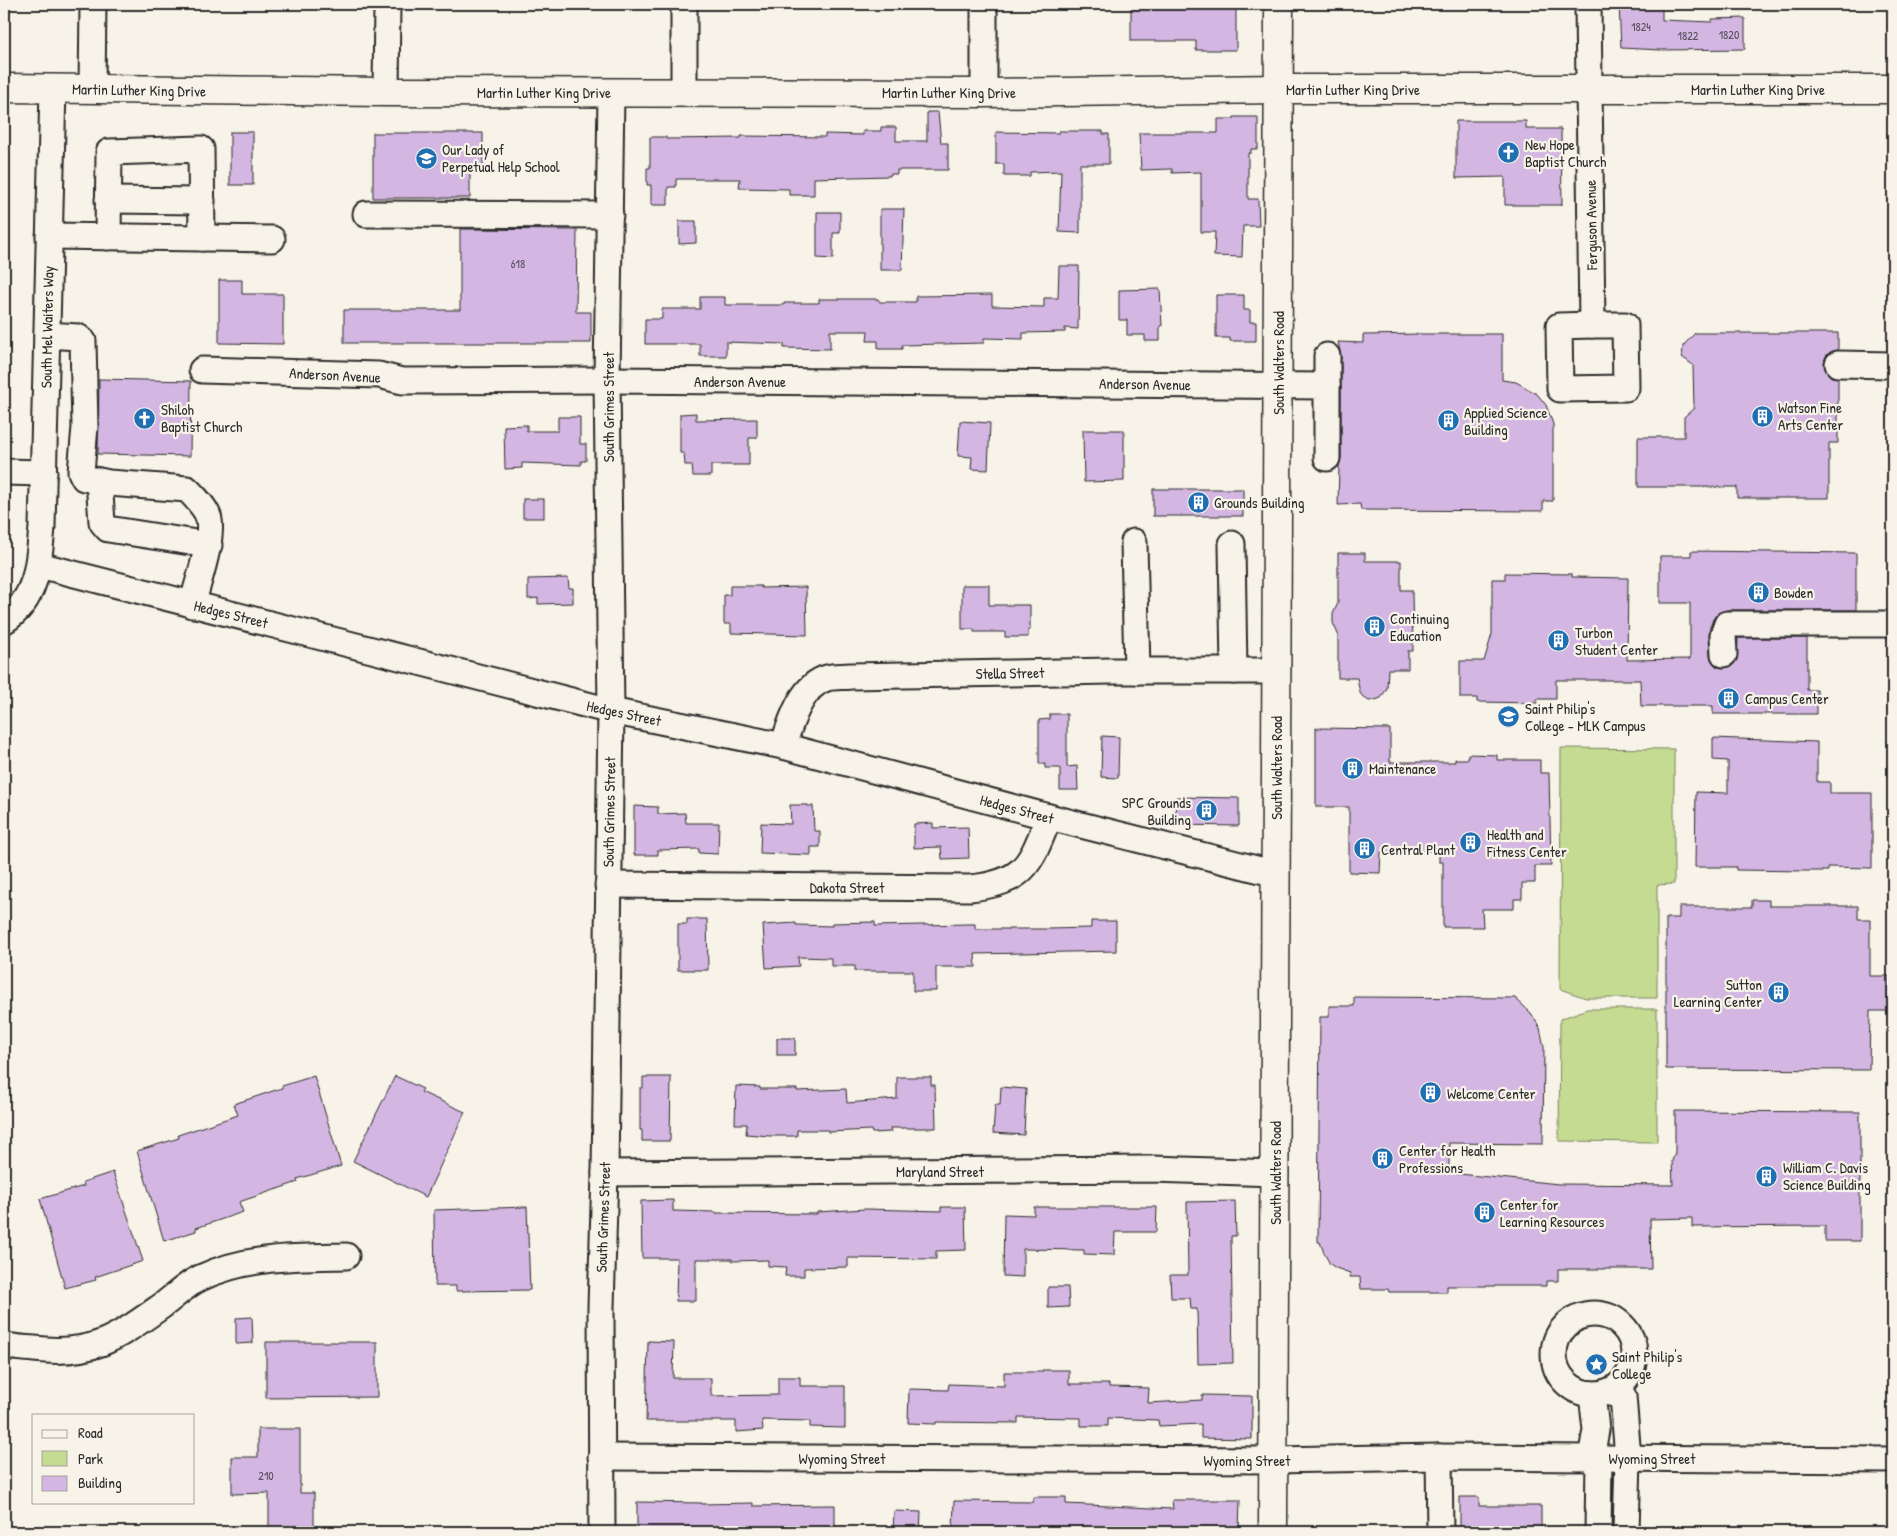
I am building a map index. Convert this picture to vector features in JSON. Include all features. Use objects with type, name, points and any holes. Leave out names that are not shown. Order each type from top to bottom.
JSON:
[{"type":"main road","name":"South Walters Road","points":[[1273,1532],[1279,4]]},
{"type":"main road","name":"Martin Luther King Drive","points":[[4,88],[386,92],[984,93],[1279,89],[1893,89]]},
{"type":"street","points":[[92,89],[93,4]]},
{"type":"street","points":[[386,92],[387,4]]},
{"type":"street","points":[[684,4],[684,92]]},
{"type":"street","points":[[984,4],[984,93]]},
{"type":"street","name":"Ferguson Avenue","points":[[1588,4],[1592,325]]},
{"type":"street","name":"South Mel Waiters Way","points":[[39,565],[44,473],[53,89]]},
{"type":"street","name":"South Grimes Street","points":[[602,1532],[601,1307],[605,1173],[611,711],[607,380],[611,92]]},
{"type":"street","points":[[108,237],[109,152],[201,149],[202,238]]},
{"type":"street","points":[[108,200],[202,201]]},
{"type":"street","points":[[366,214],[610,215]]},
{"type":"street","points":[[49,236],[272,239]]},
{"type":"street","points":[[47,335],[78,336],[83,341],[85,427],[90,476],[102,522],[108,529],[209,545]]},
{"type":"street","points":[[1327,356],[1328,458]]},
{"type":"street","points":[[1838,364],[1893,365]]},
{"type":"street","name":"Anderson Avenue","points":[[202,370],[379,375],[402,380],[1327,386]]},
{"type":"street","points":[[4,472],[44,473]]},
{"type":"street","points":[[90,476],[187,489],[194,496],[209,517],[209,545],[192,604]]},
{"type":"street","points":[[1134,542],[1137,671]]},
{"type":"street","points":[[1232,544],[1234,671]]},
{"type":"street","points":[[4,622],[24,603],[35,584],[39,565]]},
{"type":"street","name":"Hedges Street","points":[[39,565],[611,711],[783,746],[1049,817],[1276,874]]},
{"type":"street","points":[[1724,654],[1723,635],[1727,624],[1893,624]]},
{"type":"street","name":"Stella Street","points":[[783,746],[794,713],[809,690],[825,678],[1137,671],[1277,671]]},
{"type":"street","name":"Dakota Street","points":[[608,885],[970,888],[989,886],[1005,882],[1018,874],[1027,864],[1049,817]]},
{"type":"street","name":"Maryland Street","points":[[605,1173],[1142,1169],[1275,1173]]},
{"type":"street","points":[[4,1345],[42,1350],[76,1350],[101,1344],[120,1335],[199,1279],[233,1266],[286,1256],[346,1256]]},
{"type":"street","points":[[1598,1532],[1595,1458],[1599,1393],[1623,1396],[1628,1458],[1626,1532]]},
{"type":"street","name":"Wyoming Street","points":[[601,1457],[1274,1460],[1439,1457],[1893,1460]]},
{"type":"street","points":[[1439,1457],[1440,1532]]},
{"type":"green space","points":[[1561,748],[1674,749],[1674,884],[1657,885],[1657,998],[1586,998],[1560,989]]},
{"type":"green space","points":[[1587,1009],[1657,1009],[1657,1142],[1559,1141],[1560,1019]]},
{"type":"building","points":[[1131,4],[1236,4],[1236,50],[1196,50],[1196,41],[1131,41]]},
{"type":"building","points":[[1619,4],[1662,4],[1662,20],[1712,22],[1712,19],[1745,18],[1745,49],[1661,50],[1621,48]]},
{"type":"building","points":[[927,112],[938,112],[941,143],[948,143],[948,170],[897,170],[897,174],[890,174],[890,176],[814,178],[814,195],[789,195],[789,189],[739,188],[740,179],[676,179],[676,187],[668,187],[668,205],[651,205],[651,185],[647,185],[647,168],[650,168],[650,137],[666,137],[666,139],[741,138],[741,136],[825,137],[825,134],[863,135],[863,131],[881,131],[881,127],[896,127],[896,141],[927,141]]},
{"type":"building","points":[[1234,117],[1258,117],[1258,149],[1251,149],[1251,153],[1248,153],[1248,199],[1258,199],[1259,226],[1243,226],[1242,257],[1214,256],[1215,232],[1201,232],[1201,172],[1172,173],[1172,169],[1141,170],[1139,133],[1218,133],[1218,119],[1234,119]]},
{"type":"building","name":"New Hope Baptist Church","points":[[1456,121],[1526,121],[1526,129],[1561,129],[1562,205],[1505,205],[1505,177],[1456,178]]},
{"type":"building","points":[[1059,131],[1103,131],[1103,134],[1109,134],[1109,164],[1080,164],[1080,233],[1059,232],[1061,171],[1030,172],[1030,176],[1004,176],[1004,164],[996,164],[996,132],[1059,133]]},
{"type":"building","points":[[230,132],[253,132],[253,185],[230,185]]},
{"type":"building","points":[[373,133],[483,133],[483,171],[470,171],[470,198],[373,198]]},
{"type":"building","points":[[880,209],[904,209],[902,270],[880,270]]},
{"type":"building","points":[[817,212],[840,212],[840,233],[833,233],[833,259],[817,258]]},
{"type":"building","points":[[679,221],[696,221],[696,243],[679,244]]},
{"type":"building","points":[[460,229],[577,230],[576,312],[591,312],[591,343],[344,343],[344,310],[460,310]]},
{"type":"building","points":[[1059,266],[1079,266],[1078,329],[1065,328],[1065,332],[1023,333],[1023,339],[984,338],[984,343],[902,345],[902,349],[878,349],[878,341],[867,341],[868,331],[830,331],[830,349],[784,348],[784,344],[726,342],[726,356],[700,356],[700,344],[645,344],[645,319],[662,319],[662,309],[700,309],[700,297],[725,297],[725,305],[784,305],[784,303],[819,303],[819,299],[878,299],[880,302],[916,302],[916,296],[992,295],[992,306],[1044,307],[1044,298],[1058,298]]},
{"type":"building","points":[[219,280],[242,280],[242,294],[283,294],[283,344],[219,343]]},
{"type":"building","points":[[1160,289],[1162,326],[1160,326],[1160,341],[1145,341],[1145,335],[1127,335],[1127,320],[1119,320],[1119,290]]},
{"type":"building","points":[[1216,295],[1244,295],[1244,310],[1250,310],[1250,322],[1256,322],[1256,341],[1230,341],[1230,338],[1216,338]]},
{"type":"building","name":"Watson Fine Arts Center","points":[[1695,333],[1838,333],[1838,350],[1826,356],[1824,363],[1826,371],[1831,377],[1838,378],[1838,443],[1829,443],[1829,498],[1737,498],[1737,487],[1638,487],[1638,437],[1684,437],[1684,417],[1694,408],[1693,365],[1682,357],[1683,346]]},
{"type":"building","name":"Applied Science Building","points":[[1502,334],[1502,380],[1516,382],[1537,394],[1546,405],[1553,424],[1553,501],[1543,501],[1543,511],[1361,510],[1360,504],[1338,505],[1341,458],[1341,356],[1338,342],[1363,343],[1363,335]]},
{"type":"building","name":"Shiloh Baptist Church","points":[[99,379],[191,381],[190,456],[98,454]]},
{"type":"building","points":[[696,413],[696,420],[757,419],[757,438],[749,438],[749,465],[711,465],[711,476],[693,476],[692,465],[685,465],[684,453],[680,453],[680,414]]},
{"type":"building","points":[[558,417],[580,417],[580,444],[586,444],[586,461],[581,461],[581,465],[522,463],[522,468],[505,469],[504,426],[527,425],[527,431],[558,431]]},
{"type":"building","points":[[960,421],[990,423],[988,470],[971,469],[972,457],[958,456]]},
{"type":"building","points":[[1083,430],[1124,430],[1124,481],[1084,482]]},
{"type":"building","name":"Grounds Building","points":[[1153,489],[1243,489],[1243,516],[1153,516]]},
{"type":"building","points":[[523,499],[544,499],[544,518],[523,518]]},
{"type":"building","points":[[1691,551],[1856,553],[1856,610],[1727,610],[1718,613],[1713,619],[1709,630],[1712,661],[1717,667],[1724,668],[1732,666],[1737,660],[1738,638],[1807,638],[1807,690],[1817,690],[1817,714],[1713,714],[1713,706],[1641,706],[1640,680],[1556,680],[1556,699],[1537,699],[1537,703],[1477,702],[1477,698],[1460,698],[1460,661],[1484,661],[1492,634],[1492,579],[1505,579],[1505,573],[1572,574],[1572,577],[1628,578],[1627,660],[1690,659],[1690,603],[1660,603],[1660,556],[1691,556]]},
{"type":"building","name":"Continuing Education","points":[[1338,553],[1365,553],[1365,561],[1401,561],[1401,590],[1412,590],[1413,651],[1408,651],[1408,669],[1388,669],[1387,688],[1381,698],[1375,700],[1369,701],[1363,697],[1360,693],[1357,678],[1338,678],[1338,634],[1333,623],[1333,614],[1338,603]]},
{"type":"building","points":[[568,578],[569,588],[573,588],[573,603],[538,604],[538,598],[528,599],[528,579]]},
{"type":"building","points":[[962,585],[989,585],[989,605],[1030,605],[1030,630],[1028,630],[1028,637],[1005,637],[1005,632],[974,632],[974,629],[962,629]]},
{"type":"building","points":[[730,586],[761,586],[761,588],[806,587],[807,635],[731,633],[731,624],[724,624],[724,595],[730,595]]},
{"type":"building","points":[[1050,714],[1067,714],[1067,767],[1077,766],[1078,790],[1060,790],[1060,768],[1045,768],[1045,764],[1039,764],[1039,720],[1050,719]]},
{"type":"building","name":"Health and Fitness Center","points":[[1316,728],[1390,729],[1390,762],[1455,762],[1455,759],[1468,759],[1468,754],[1497,755],[1497,760],[1540,760],[1540,773],[1549,773],[1551,866],[1535,866],[1535,883],[1522,883],[1522,899],[1514,899],[1514,909],[1482,909],[1483,927],[1443,927],[1443,862],[1439,862],[1439,851],[1381,852],[1380,873],[1349,872],[1349,807],[1316,807]]},
{"type":"building","points":[[1102,736],[1119,737],[1118,778],[1101,777]]},
{"type":"building","points":[[1713,738],[1817,742],[1817,782],[1830,782],[1830,793],[1872,793],[1872,868],[1828,867],[1828,871],[1805,871],[1736,870],[1736,867],[1695,867],[1696,792],[1728,793],[1728,761],[1713,760]]},
{"type":"building","name":"SPC Grounds Building","points":[[1176,797],[1239,798],[1239,826],[1175,825]]},
{"type":"building","points":[[790,805],[813,806],[814,831],[820,831],[820,847],[811,847],[811,855],[760,853],[761,823],[791,824]]},
{"type":"building","points":[[634,806],[658,807],[658,814],[685,813],[686,823],[719,823],[718,854],[699,853],[699,849],[658,850],[658,855],[634,855]]},
{"type":"building","points":[[933,823],[933,828],[968,827],[969,858],[942,859],[941,847],[914,848],[914,824]]},
{"type":"building","name":"Sutton Learning Center","points":[[1752,900],[1769,900],[1769,906],[1858,906],[1858,919],[1870,919],[1870,976],[1889,976],[1889,1011],[1870,1011],[1869,1070],[1666,1069],[1666,918],[1679,918],[1679,907],[1752,907]]},
{"type":"building","points":[[687,919],[707,919],[708,970],[678,970],[678,924],[687,924]]},
{"type":"building","points":[[1091,921],[1116,921],[1116,951],[975,954],[976,967],[936,967],[936,991],[913,991],[913,971],[855,971],[855,966],[831,966],[831,958],[798,957],[799,966],[766,968],[763,925],[796,923],[796,925],[832,926],[832,923],[875,922],[875,926],[975,924],[975,929],[1048,929],[1091,928]]},
{"type":"building","points":[[1354,997],[1515,998],[1531,1013],[1540,1028],[1544,1047],[1543,1144],[1449,1143],[1449,1173],[1559,1184],[1673,1185],[1672,1161],[1675,1153],[1675,1111],[1860,1112],[1860,1241],[1825,1241],[1825,1226],[1692,1227],[1692,1218],[1650,1219],[1651,1269],[1558,1269],[1558,1281],[1546,1281],[1546,1286],[1447,1286],[1447,1292],[1389,1292],[1388,1289],[1361,1289],[1360,1277],[1350,1277],[1350,1273],[1330,1264],[1320,1242],[1318,1242],[1320,1017],[1329,1017],[1329,1006],[1354,1006]]},
{"type":"building","points":[[777,1038],[795,1038],[795,1055],[777,1055]]},
{"type":"building","points":[[314,1076],[341,1166],[297,1179],[298,1182],[239,1202],[243,1212],[196,1228],[196,1231],[164,1241],[137,1151],[179,1138],[178,1135],[238,1115],[234,1104]]},
{"type":"building","points":[[395,1076],[423,1089],[421,1092],[465,1112],[426,1197],[353,1161]]},
{"type":"building","points":[[643,1077],[671,1077],[670,1141],[642,1141],[642,1130],[640,1130],[640,1088],[643,1088]]},
{"type":"building","points":[[897,1077],[931,1077],[931,1085],[935,1085],[936,1128],[890,1128],[891,1132],[872,1133],[871,1130],[828,1132],[828,1130],[797,1130],[797,1136],[770,1136],[746,1134],[747,1124],[735,1124],[736,1086],[760,1087],[760,1089],[797,1089],[797,1091],[846,1089],[847,1103],[897,1099]]},
{"type":"building","points":[[1001,1087],[1026,1089],[1024,1135],[993,1133],[995,1105],[1000,1105]]},
{"type":"building","points":[[113,1172],[143,1261],[95,1277],[96,1280],[65,1288],[40,1199],[84,1186],[83,1182]]},
{"type":"building","points":[[673,1200],[673,1211],[716,1213],[817,1214],[817,1212],[865,1209],[941,1211],[941,1207],[965,1207],[966,1250],[936,1251],[936,1259],[848,1258],[848,1267],[804,1268],[804,1276],[785,1276],[786,1267],[768,1266],[768,1260],[696,1259],[696,1301],[676,1301],[677,1258],[642,1258],[641,1201]]},
{"type":"building","points":[[1235,1201],[1236,1236],[1231,1236],[1233,1363],[1198,1364],[1197,1309],[1191,1309],[1190,1298],[1171,1298],[1170,1275],[1188,1275],[1187,1202]]},
{"type":"building","points":[[527,1207],[530,1290],[456,1291],[456,1286],[435,1286],[434,1210]]},
{"type":"building","points":[[1034,1207],[1157,1207],[1156,1232],[1115,1232],[1114,1255],[1084,1254],[1084,1250],[1023,1249],[1023,1277],[1003,1276],[1004,1214],[1034,1215]]},
{"type":"building","points":[[1048,1287],[1068,1287],[1069,1307],[1048,1308]]},
{"type":"building","points":[[252,1317],[253,1343],[236,1344],[236,1318]]},
{"type":"building","points":[[648,1341],[674,1342],[673,1378],[711,1378],[711,1396],[778,1395],[778,1377],[800,1377],[800,1386],[845,1386],[845,1428],[810,1427],[810,1421],[762,1420],[763,1430],[736,1432],[736,1421],[646,1421]]},
{"type":"building","points":[[266,1342],[377,1342],[377,1397],[266,1398]]},
{"type":"building","points":[[1042,1370],[1069,1370],[1069,1384],[1109,1384],[1109,1387],[1149,1388],[1148,1403],[1202,1400],[1202,1395],[1252,1396],[1252,1439],[1201,1438],[1201,1424],[1159,1426],[1158,1420],[1108,1418],[1108,1426],[1081,1426],[1081,1418],[1018,1417],[1018,1423],[908,1423],[909,1389],[948,1390],[949,1384],[1004,1386],[1004,1372],[1042,1372]]},
{"type":"building","points":[[258,1429],[300,1429],[300,1493],[314,1493],[314,1532],[269,1532],[269,1493],[232,1494],[232,1457],[258,1457]]},
{"type":"building","points":[[1033,1497],[1066,1497],[1066,1504],[1173,1509],[1172,1500],[1240,1500],[1239,1532],[953,1532],[954,1501],[1033,1502]]},
{"type":"building","points":[[1460,1497],[1479,1497],[1479,1506],[1541,1506],[1541,1532],[1460,1532]]},
{"type":"building","points":[[637,1502],[753,1503],[753,1506],[835,1505],[835,1532],[671,1530],[671,1532],[637,1532]]},
{"type":"building","points":[[894,1511],[921,1512],[920,1532],[893,1532]]},
{"type":"place","name":"New Hope Baptist Church","points":[[1509,153]]},
{"type":"place","name":"Our Lady of Perpetual Help School","points":[[426,158]]},
{"type":"place","name":"Watson Fine Arts Center","points":[[1762,416]]},
{"type":"place","name":"Shiloh Baptist Church","points":[[145,418]]},
{"type":"place","name":"Applied Science Building","points":[[1448,421]]},
{"type":"place","name":"Grounds Building","points":[[1198,502]]},
{"type":"place","name":"Bowden","points":[[1758,592]]},
{"type":"place","name":"Continuing Education","points":[[1374,627]]},
{"type":"place","name":"Turbon Student Center","points":[[1559,641]]},
{"type":"place","name":"Campus Center","points":[[1729,698]]},
{"type":"place","name":"Saint Philip's College - MLK Campus","points":[[1509,717]]},
{"type":"place","name":"Maintenance","points":[[1353,768]]},
{"type":"place","name":"SPC Grounds Building","points":[[1207,811]]},
{"type":"place","name":"Health and Fitness Center","points":[[1471,843]]},
{"type":"place","name":"Central Plant","points":[[1365,849]]},
{"type":"place","name":"Sutton Learning Center","points":[[1778,993]]},
{"type":"place","name":"Welcome Center","points":[[1431,1093]]},
{"type":"place","name":"Center for Health Professions","points":[[1383,1159]]},
{"type":"place","name":"William C. Davis Science Building","points":[[1767,1176]]},
{"type":"place","name":"Center for Learning Resources","points":[[1484,1213]]},
{"type":"place","name":"Saint Philip's College","points":[[1596,1365]]}]
